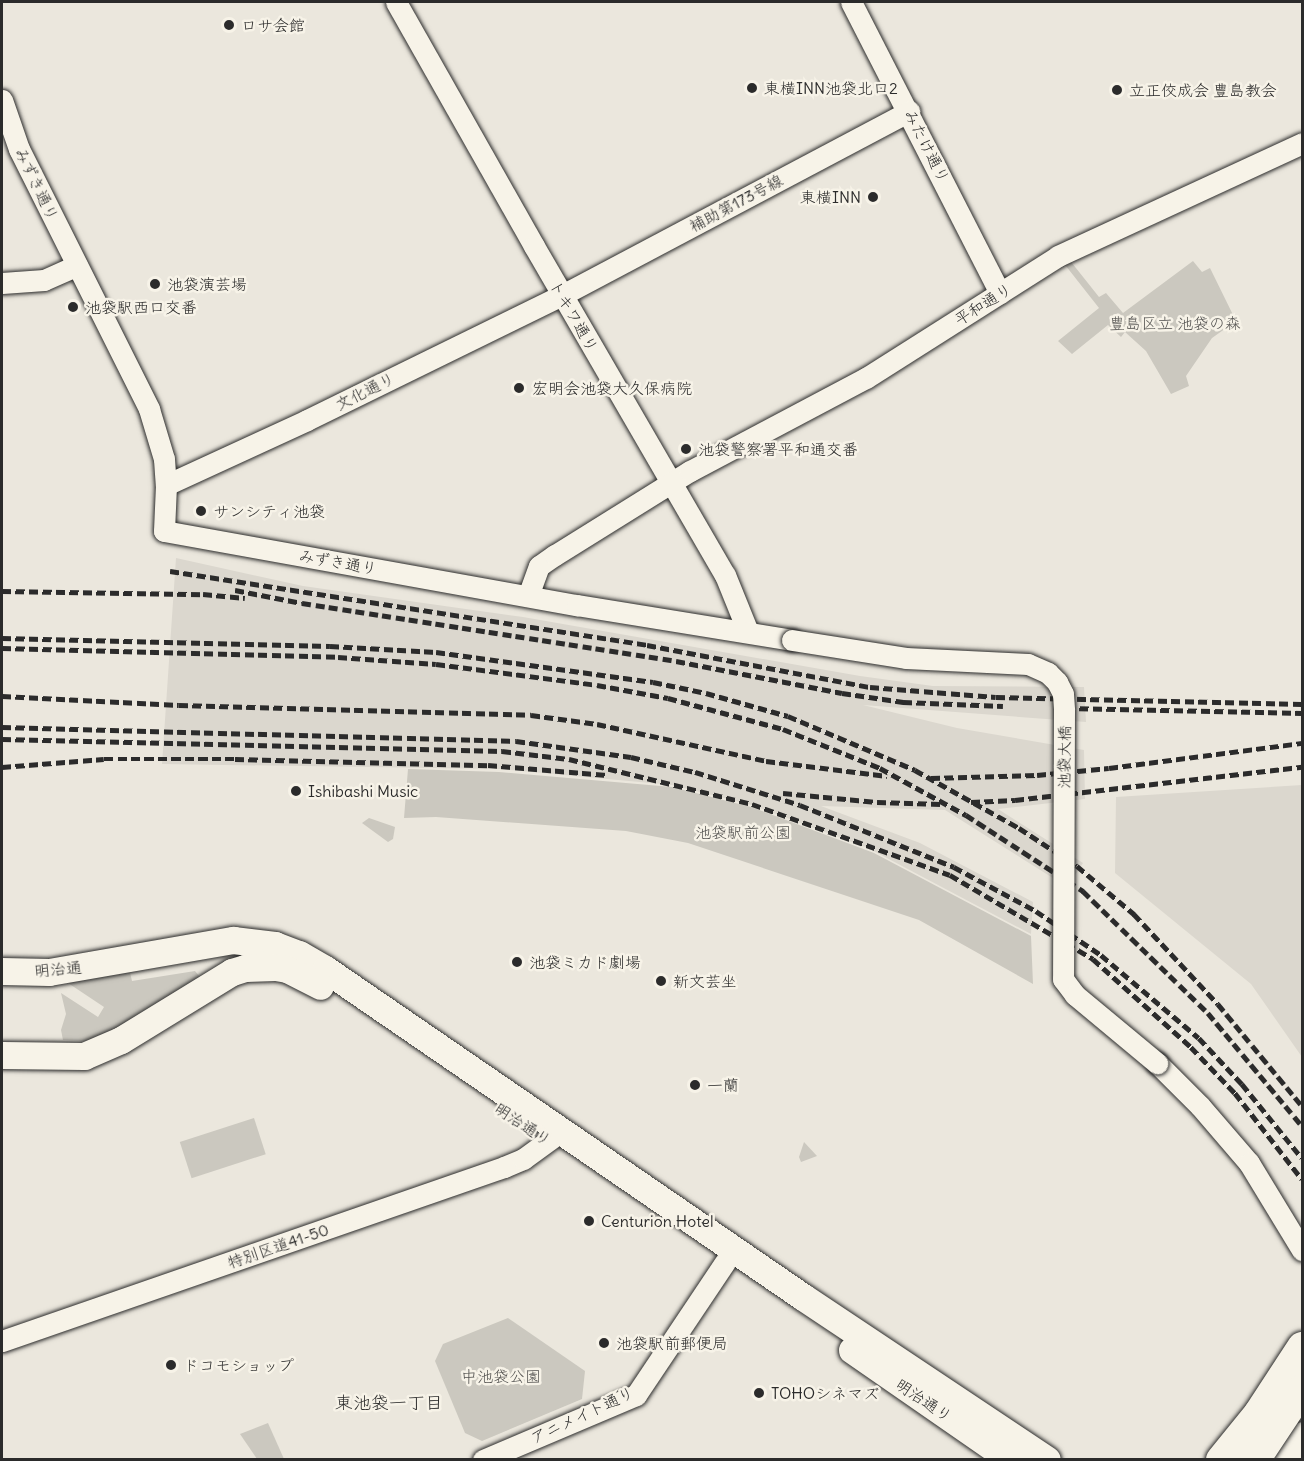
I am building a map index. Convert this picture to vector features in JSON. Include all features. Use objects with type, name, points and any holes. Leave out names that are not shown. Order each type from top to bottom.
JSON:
[{"type":"highway","points":[[1221,1460],[1259,1413],[1302,1347]]},
{"type":"highway","points":[[1255,1460],[1302,1389]]},
{"type":"main road","name":"明治通り","points":[[114,962],[246,940],[275,945],[299,954],[556,1136],[725,1262],[1011,1460]]},
{"type":"main road","points":[[186,950],[211,958],[218,972],[215,982]]},
{"type":"main road","name":"明治通","points":[[2,971],[49,972],[114,962]]},
{"type":"main road","name":"明治通り","points":[[2,1054],[84,1056],[121,1040],[232,972],[251,967],[275,967],[301,975],[556,1136],[1047,1460]]},
{"type":"main road","points":[[1287,1460],[1302,1435]]},
{"type":"street","name":"トキワ通り","points":[[396,2],[562,295],[725,575],[748,632]]},
{"type":"street","name":"みたけ通り","points":[[851,2],[909,111],[1000,293]]},
{"type":"street","name":"みずき通り","points":[[2,100],[19,150],[148,409],[161,443],[166,485],[164,531],[792,640]]},
{"type":"street","name":"補助第173号線","points":[[562,295],[909,111]]},
{"type":"street","name":"平和通り","points":[[528,596],[539,566],[672,483],[866,378],[1062,254],[1302,143]]},
{"type":"street","points":[[2,283],[44,280],[77,265]]},
{"type":"street","name":"文化通り","points":[[166,485],[307,420],[562,295]]},
{"type":"street","name":"池袋大橋","points":[[792,640],[906,658],[1028,664],[1048,673],[1057,682],[1063,694],[1064,710],[1063,978],[1075,995],[1157,1064],[1200,1106],[1249,1162],[1302,1250]]},
{"type":"street","name":"特別区道41-50","points":[[2,1341],[504,1167],[524,1159],[556,1136]]},
{"type":"street","name":"アニメイト通り","points":[[483,1460],[636,1395],[725,1262]]},
{"type":"shaded area","points":[[176,558],[303,586],[523,617],[860,676],[933,686],[1084,687],[1086,722],[863,705],[957,728],[1084,750],[1085,799],[998,809],[1083,863],[1067,887],[945,810],[821,806],[920,843],[1033,902],[1031,934],[868,848],[752,805],[672,785],[500,769],[162,764]]},
{"type":"shaded area","points":[[1302,785],[1302,1057],[1251,984],[1115,873],[1116,797]]},
{"type":"green space","name":"豊島区立 池袋の森","points":[[1068,258],[1099,297],[1106,293],[1123,313],[1193,261],[1202,272],[1210,268],[1236,321],[1212,338],[1186,376],[1189,386],[1171,394],[1146,351],[1125,332],[1121,337],[1108,325],[1072,354],[1058,341],[1099,308],[1062,261]]},
{"type":"green space","name":"池袋駅前公園","points":[[408,769],[499,772],[672,787],[751,807],[874,853],[1031,936],[1033,984],[919,920],[688,843],[626,831],[436,817],[404,818]]},
{"type":"green space","points":[[369,818],[395,827],[393,839],[388,842],[362,823]]},
{"type":"green space","points":[[129,968],[132,981],[195,971],[200,977],[106,1035],[86,1041],[63,1040],[61,1030],[66,1014],[61,993],[98,1017],[104,1007],[65,981]]},
{"type":"green space","points":[[254,1118],[266,1154],[192,1178],[180,1142]]},
{"type":"green space","points":[[804,1142],[817,1156],[801,1162],[799,1157]]},
{"type":"green space","name":"中池袋公園","points":[[508,1318],[585,1371],[582,1399],[482,1441],[465,1433],[435,1361],[443,1344]]},
{"type":"green space","points":[[268,1423],[284,1459],[257,1459],[240,1434]]},
{"type":"railway","points":[[170,571],[647,645],[870,687],[996,697],[1302,704]]},
{"type":"railway","points":[[235,590],[302,603],[676,661],[842,693],[903,702],[1003,706]]},
{"type":"railway","points":[[2,591],[203,594],[245,598]]},
{"type":"railway","points":[[2,638],[330,646],[436,652],[653,682],[706,693],[788,716],[915,770],[1019,828],[1077,866],[1134,914],[1218,1004],[1302,1106]]},
{"type":"railway","points":[[2,648],[338,657],[436,664],[597,685],[668,698],[783,729],[880,768],[966,815],[1083,891],[1208,1013],[1302,1126]]},
{"type":"railway","points":[[2,696],[179,705],[531,715],[597,724],[766,761],[887,776]]},
{"type":"railway","points":[[1066,708],[1302,713]]},
{"type":"railway","points":[[2,727],[516,741],[631,757],[695,772],[800,805],[954,867],[1036,911],[1101,955],[1199,1038],[1242,1084],[1302,1158]]},
{"type":"railway","points":[[2,739],[502,751],[569,759],[752,804],[950,875],[1093,959],[1191,1047],[1235,1093],[1302,1179]]},
{"type":"railway","points":[[931,778],[1037,775],[1302,743]]},
{"type":"railway","points":[[2,767],[104,759],[235,759],[488,765],[607,775]]},
{"type":"railway","points":[[971,802],[1015,800],[1302,767]]},
{"type":"railway","points":[[783,793],[877,802],[941,804]]},
{"type":"place","name":"ロサ会館","points":[[229,25]]},
{"type":"place","name":"東横INN池袋北口2","points":[[752,88]]},
{"type":"place","name":"立正佼成会 豊島教会","points":[[1117,90]]},
{"type":"place","name":"東横INN","points":[[873,197]]},
{"type":"place","name":"池袋演芸場","points":[[155,284]]},
{"type":"place","name":"池袋駅西口交番","points":[[73,307]]},
{"type":"place","name":"宏明会池袋大久保病院","points":[[519,388]]},
{"type":"place","name":"池袋警察署平和通交番","points":[[686,449]]},
{"type":"place","name":"サンシティ池袋","points":[[201,511]]},
{"type":"place","name":"Ishibashi Music","points":[[296,791]]},
{"type":"place","name":"池袋ミカド劇場","points":[[517,962]]},
{"type":"place","name":"新文芸坐","points":[[661,981]]},
{"type":"place","name":"一蘭","points":[[695,1085]]},
{"type":"place","name":"Centurion Hotel","points":[[589,1221]]},
{"type":"place","name":"池袋駅前郵便局","points":[[604,1343]]},
{"type":"place","name":"ドコモショップ","points":[[171,1365]]},
{"type":"place","name":"TOHOシネマズ","points":[[759,1393]]},
{"type":"district","name":"東池袋一丁目","points":[[389,1403]]}]
